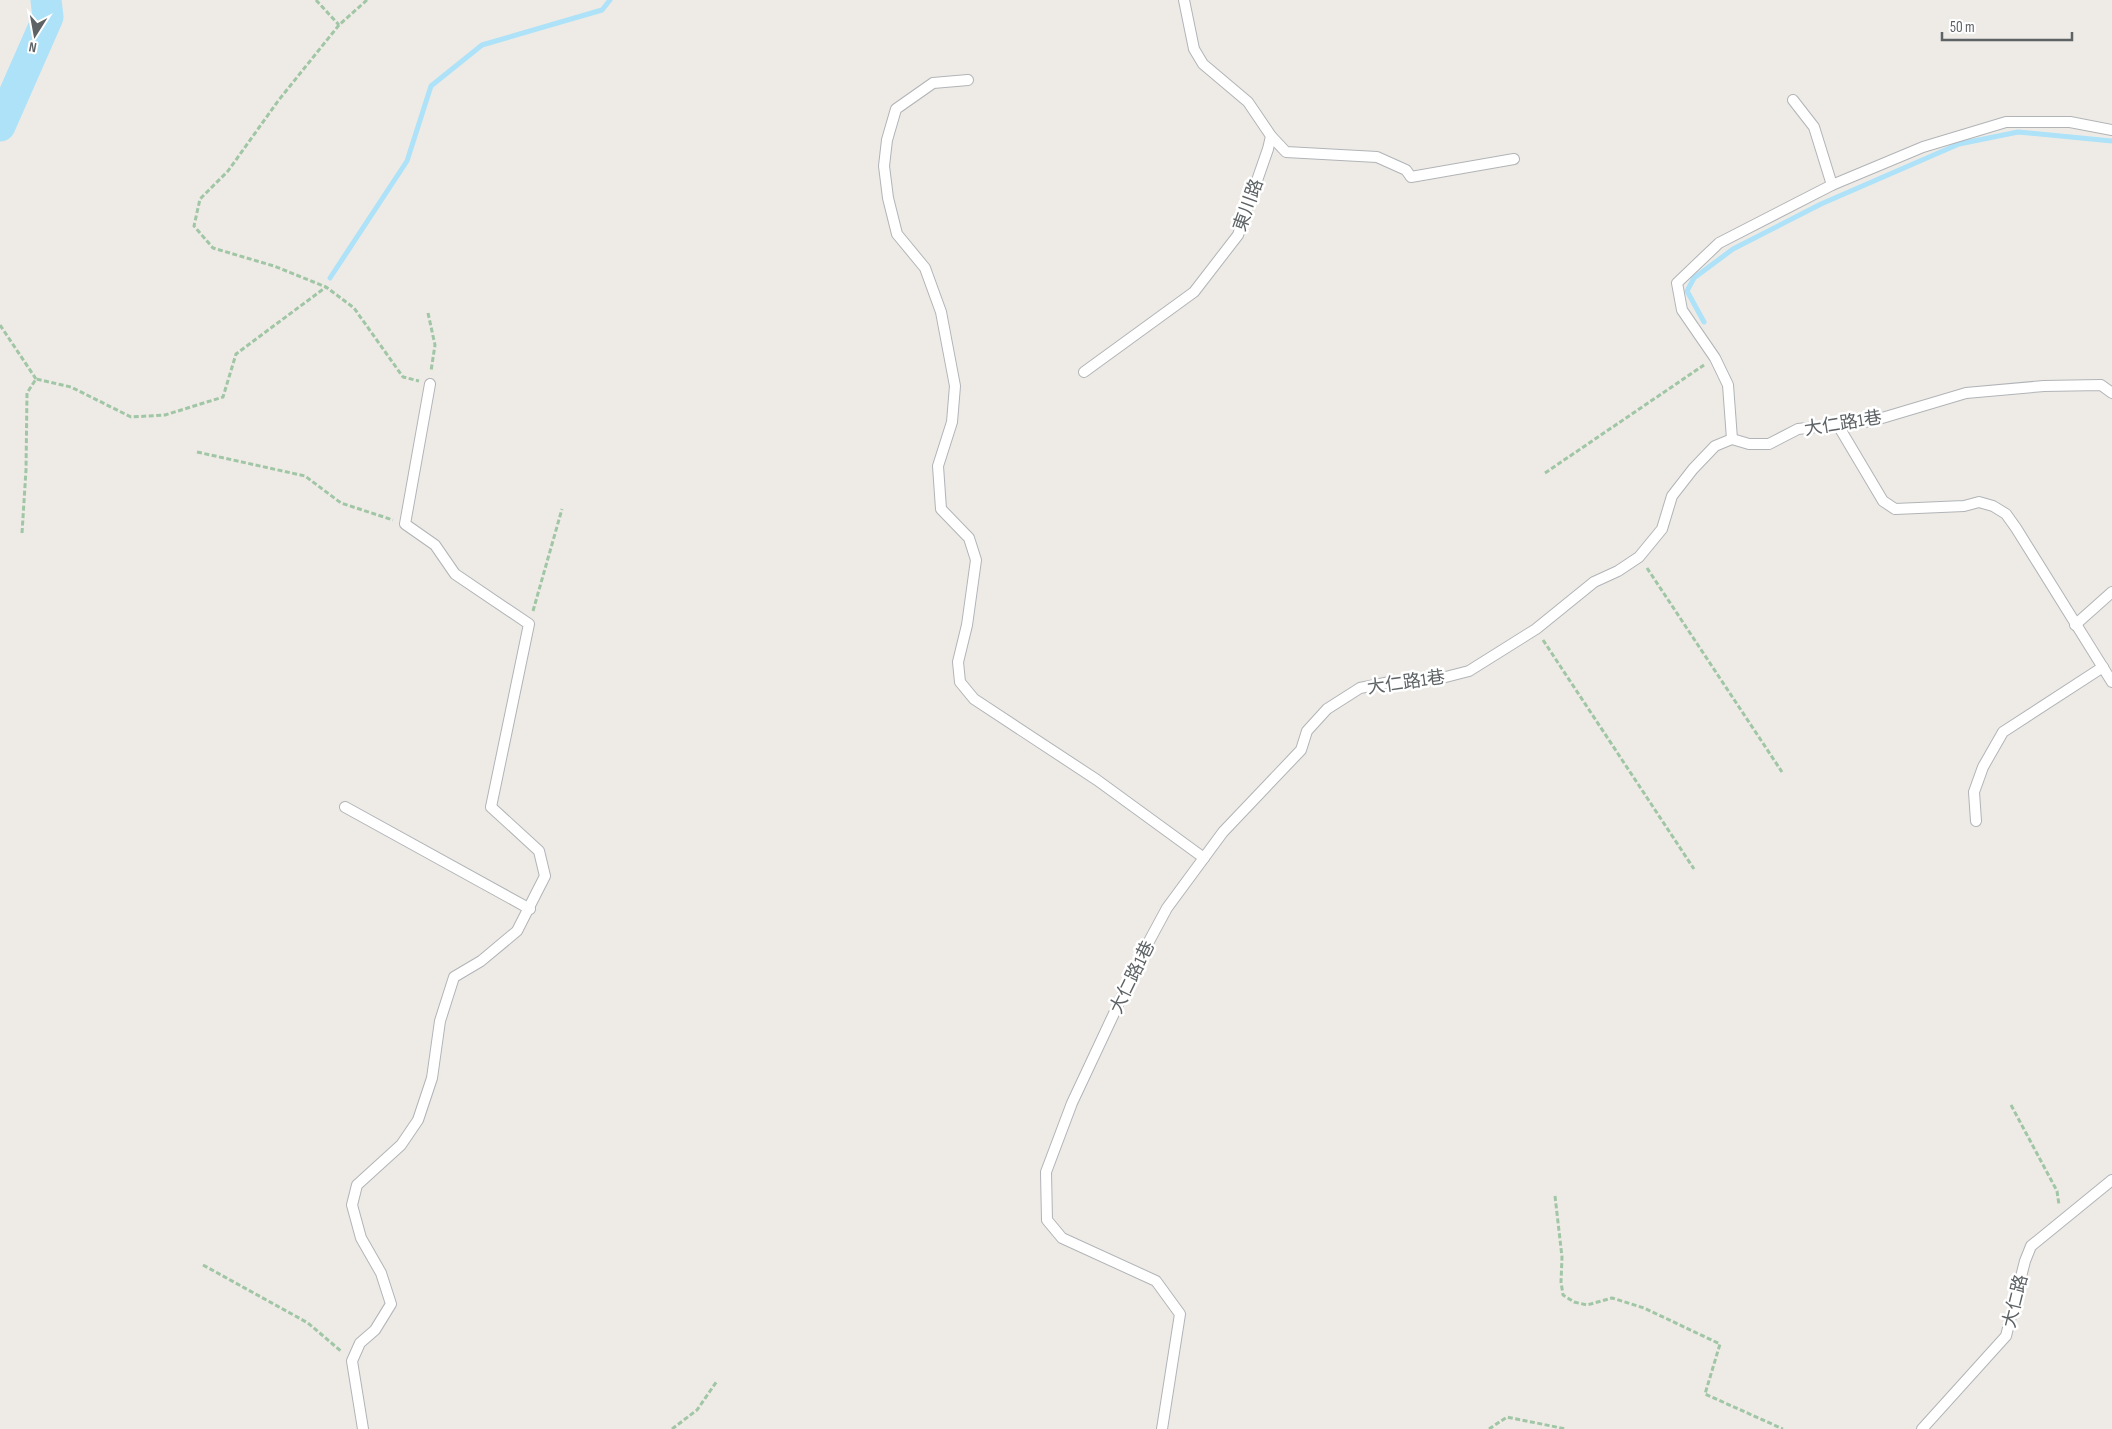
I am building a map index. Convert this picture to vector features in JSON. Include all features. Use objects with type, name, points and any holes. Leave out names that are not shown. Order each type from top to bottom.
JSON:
[{"type":"lane","points":[[1184,0],[1194,49],[1203,64],[1248,102],[1271,136],[1286,152],[1377,157],[1406,170],[1411,177],[1514,159]]},
{"type":"lane","points":[[968,80],[933,83],[896,109],[887,140],[884,166],[888,198],[897,234],[925,268],[941,312],[955,386],[952,422],[938,466],[940,509],[969,538],[976,560],[967,625],[958,662],[960,682],[974,699],[1097,780],[1204,858]]},
{"type":"lane","points":[[1793,100],[1814,127],[1832,185]]},
{"type":"lane","points":[[1732,439],[1728,385],[1715,358],[1682,310],[1677,283],[1719,243],[1832,185],[1923,147],[2006,122],[2070,122],[2112,130]]},
{"type":"lane","name":"東川路","points":[[1084,372],[1194,292],[1238,235],[1271,136]]},
{"type":"lane","points":[[364,1429],[352,1361],[360,1342],[375,1330],[391,1304],[381,1274],[361,1238],[352,1205],[357,1185],[402,1144],[418,1120],[432,1078],[440,1022],[454,977],[481,961],[517,931],[530,909],[545,876],[538,851],[490,807],[529,624],[455,574],[434,545],[405,524],[430,384]]},
{"type":"lane","name":"大仁路1巷","points":[[1162,1429],[1180,1314],[1156,1281],[1062,1238],[1047,1220],[1046,1172],[1072,1103],[1140,958],[1167,908],[1223,832],[1301,750],[1308,732],[1326,709],[1360,688],[1395,681],[1434,680],[1469,671],[1536,629],[1594,582],[1618,571],[1640,557],[1662,529],[1672,496],[1715,446],[1732,439],[1749,444],[1769,444],[1798,429],[1839,427],[1872,421],[1966,393],[2044,386],[2101,385],[2112,393]]},
{"type":"lane","points":[[1839,427],[1883,501],[1895,509],[1964,506],[1979,502],[1993,506],[2006,514],[2112,682]]},
{"type":"lane","points":[[2075,625],[2112,592]]},
{"type":"lane","points":[[1976,821],[1974,792],[1983,767],[2003,732],[2103,667]]},
{"type":"lane","points":[[345,807],[530,909]]},
{"type":"lane","name":"大仁路","points":[[1922,1429],[2006,1336],[2025,1261],[2031,1246],[2112,1180]]},
{"type":"path","points":[[316,0],[339,25]]},
{"type":"path","points":[[367,0],[339,25],[278,101],[228,171],[200,199],[194,226],[213,248],[274,266],[326,287],[354,308],[403,377],[430,384],[435,345],[428,313]]},
{"type":"path","points":[[0,325],[36,379],[71,387],[131,417],[165,415],[223,397],[236,354],[326,287]]},
{"type":"path","points":[[1545,473],[1715,358]]},
{"type":"path","points":[[22,533],[26,470],[27,393],[36,379]]},
{"type":"path","points":[[197,452],[305,476],[341,503],[405,524]]},
{"type":"path","points":[[529,624],[562,509]]},
{"type":"path","points":[[1640,557],[1782,772]]},
{"type":"path","points":[[1536,629],[1694,869]]},
{"type":"path","points":[[2011,1105],[2057,1191],[2062,1220]]},
{"type":"path","points":[[1555,1196],[1562,1257],[1561,1282],[1563,1295],[1574,1302],[1586,1305],[1612,1298],[1644,1308],[1720,1344],[1704,1394],[1783,1429]]},
{"type":"path","points":[[203,1265],[308,1323],[352,1361]]},
{"type":"path","points":[[672,1429],[697,1410],[717,1381]]},
{"type":"path","points":[[1489,1429],[1506,1417],[1566,1429]]},
{"type":"waterway","points":[[0,126],[48,17],[46,0]]},
{"type":"waterway","points":[[330,278],[407,161],[431,86],[482,45],[602,10],[610,0]]},
{"type":"waterway","points":[[1704,322],[1687,291],[1694,278],[1733,249],[1821,204],[1959,144],[2018,132],[2112,141]]}]
